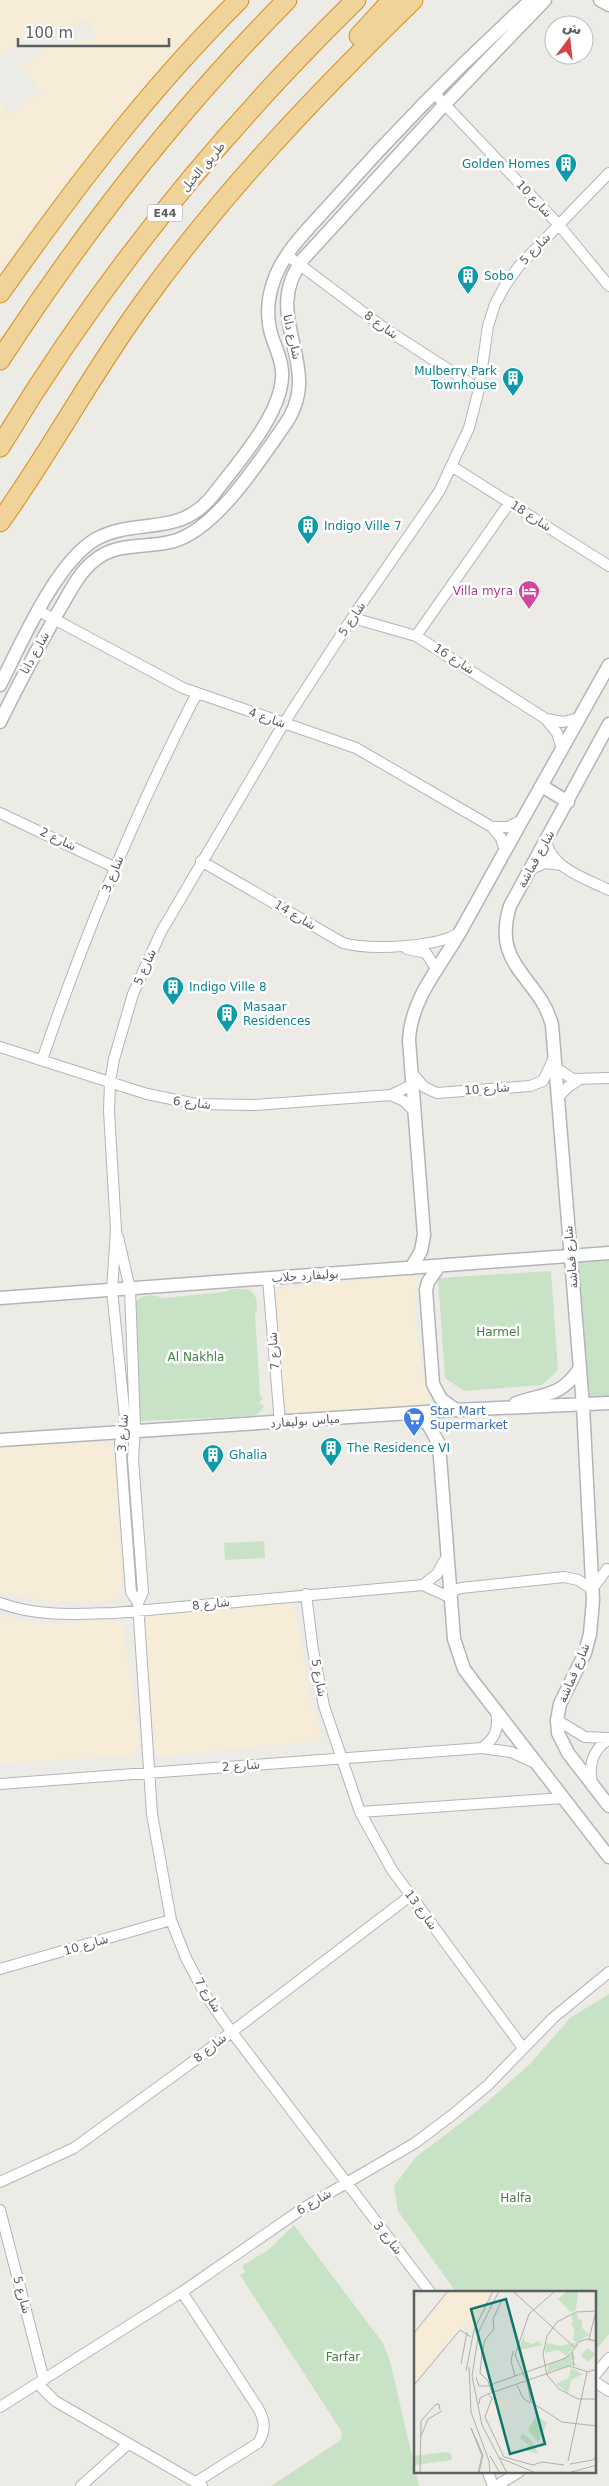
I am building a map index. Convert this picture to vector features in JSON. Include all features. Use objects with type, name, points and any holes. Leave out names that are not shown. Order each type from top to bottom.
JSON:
[{"type":"highway","points":[[3,284],[143,104],[239,0]]},
{"type":"highway","points":[[0,360],[75,249],[134,171],[198,95],[286,0]]},
{"type":"highway","name":"طريق الخيل","points":[[0,447],[86,317],[160,219],[260,99],[356,0]]},
{"type":"highway","points":[[237,186],[249,164],[267,139],[392,0]]},
{"type":"highway","points":[[0,536],[5,514],[136,313],[165,273],[237,186],[318,96],[413,0]]},
{"type":"street","name":"شارع دانا","points":[[0,685],[39,612],[68,564],[94,541],[127,528],[170,524],[188,517],[203,506],[268,419],[277,404],[282,380],[281,362],[270,329],[269,299],[274,279],[288,256],[314,222],[434,93],[530,0]]},
{"type":"street","name":"شارع دانا","points":[[0,722],[83,570],[102,554],[128,546],[162,544],[178,540],[192,534],[209,522],[286,424],[296,403],[300,383],[299,364],[287,322],[286,305],[288,288],[299,265],[445,104],[545,0]]},
{"type":"street","points":[[600,0],[609,5]]},
{"type":"street","points":[[606,0],[609,5]]},
{"type":"street","name":"شارع 10","points":[[434,93],[559,225],[609,286]]},
{"type":"street","name":"شارع 5","points":[[110,1082],[122,1026],[133,994],[162,932],[201,861],[284,724],[353,618],[439,492],[453,467],[469,428],[479,389],[488,326],[495,304],[519,266],[609,173]]},
{"type":"street","name":"شارع 8","points":[[288,256],[387,330],[479,389]]},
{"type":"street","name":"شارع 18","points":[[453,467],[609,566]]},
{"type":"street","points":[[416,636],[510,502]]},
{"type":"street","name":"شارع 4","points":[[39,612],[150,672],[197,693],[356,748],[492,826]]},
{"type":"street","name":"شارع 16","points":[[353,618],[416,636],[546,720],[557,733],[562,749]]},
{"type":"street","points":[[411,1268],[418,1258],[424,1243],[412,1079],[410,1040],[412,1015],[420,997],[461,932],[609,665]]},
{"type":"street","name":"شارع 3","points":[[42,1060],[78,959],[141,806],[197,693]]},
{"type":"street","points":[[546,720],[563,722],[579,718]]},
{"type":"street","name":"شارع قماشة","points":[[609,724],[568,802],[529,870],[510,906],[506,919],[506,945],[517,968],[546,1006],[552,1025],[583,1406],[592,1563],[588,1642],[560,1704],[557,1720],[561,1742],[609,1806]]},
{"type":"street","points":[[542,786],[568,802]]},
{"type":"street","name":"شارع 2","points":[[0,813],[116,868]]},
{"type":"street","points":[[492,826],[508,827],[522,820]]},
{"type":"street","points":[[492,826],[501,838],[505,852]]},
{"type":"street","points":[[546,840],[550,855],[562,865],[609,890]]},
{"type":"street","name":"شارع 14","points":[[201,861],[343,943],[366,948],[396,946],[440,941],[461,932]]},
{"type":"street","points":[[529,870],[545,863],[562,865]]},
{"type":"street","name":"شارع 14","points":[[396,946],[426,953],[437,970]]},
{"type":"street","name":"شارع 6","points":[[0,1047],[172,1101],[220,1106],[391,1095],[412,1079]]},
{"type":"street","name":"شارع 10","points":[[412,1079],[424,1088],[437,1093],[530,1086],[543,1081],[555,1062]]},
{"type":"street","points":[[555,1062],[567,1077],[580,1080],[609,1078]]},
{"type":"street","points":[[558,1097],[568,1086],[580,1080]]},
{"type":"street","name":"شارع 3","points":[[110,1082],[110,1124],[116,1230],[112,1290],[126,1418],[121,1433],[120,1449],[131,1592],[138,1607],[148,1772]]},
{"type":"street","points":[[391,1095],[404,1101],[414,1110]]},
{"type":"street","name":"شارع 3","points":[[116,1230],[130,1289],[135,1432],[133,1459],[143,1592],[138,1607]]},
{"type":"street","name":"بوليفارد حلاب","points":[[0,1298],[609,1253]]},
{"type":"street","points":[[439,1266],[428,1282],[426,1290],[433,1384],[441,1399],[456,1410]]},
{"type":"street","name":"شارع 7","points":[[268,1279],[280,1423]]},
{"type":"street","points":[[502,1409],[521,1401],[553,1394],[567,1384],[580,1368]]},
{"type":"street","name":"مياس بوليفارد","points":[[0,1440],[456,1410],[583,1406],[609,1403]]},
{"type":"street","points":[[408,1414],[428,1424],[439,1444],[449,1597],[458,1654],[464,1669],[609,1857]]},
{"type":"street","points":[[423,1585],[437,1574],[446,1558]]},
{"type":"street","points":[[449,1597],[453,1592],[461,1588],[564,1577],[578,1580],[592,1589],[608,1569],[592,1563]]},
{"type":"street","name":"شارع 8","points":[[0,1603],[30,1612],[53,1614],[423,1585],[449,1597]]},
{"type":"street","name":"شارع 5","points":[[306,1594],[318,1678],[342,1759]]},
{"type":"street","points":[[482,1748],[491,1742],[496,1732],[498,1722],[496,1711]]},
{"type":"street","points":[[557,1720],[585,1737],[609,1739]]},
{"type":"street","points":[[592,1784],[590,1773],[593,1758],[602,1744],[609,1739]]},
{"type":"street","name":"شارع 2","points":[[0,1784],[482,1748],[511,1752],[538,1764]]},
{"type":"street","name":"شارع 13","points":[[342,1759],[360,1812],[376,1843],[410,1896],[524,2048]]},
{"type":"street","name":"شارع 7","points":[[148,1772],[157,1848],[171,1920],[186,1958],[198,1981],[231,2031],[346,2184]]},
{"type":"street","points":[[360,1812],[564,1798]]},
{"type":"street","name":"شارع 8","points":[[0,2182],[74,2148],[410,1896]]},
{"type":"street","name":"شارع 10","points":[[0,1969],[171,1920]]},
{"type":"street","name":"شارع 6","points":[[0,2406],[182,2292],[259,2237],[415,2143],[452,2116],[488,2085],[558,2014],[609,1972]]},
{"type":"street","name":"شارع 3","points":[[346,2184],[429,2291]]},
{"type":"street","name":"شارع 5","points":[[0,2210],[41,2382]]},
{"type":"street","points":[[41,2382],[55,2401],[200,2484],[258,2443],[263,2434],[264,2425],[258,2408],[182,2292]]},
{"type":"street","points":[[596,2374],[609,2358]]},
{"type":"street","points":[[596,2383],[609,2391]]},
{"type":"street","points":[[81,2486],[128,2444]]},
{"type":"street","points":[[489,2474],[495,2486],[516,2474]]},
{"type":"green space","points":[[609,1258],[609,1397],[588,1399],[576,1260]]},
{"type":"green space","name":"Harmel","points":[[551,1271],[558,1370],[542,1385],[464,1391],[445,1378],[438,1278]]},
{"type":"green space","name":"Al Nakhla","points":[[231,1289],[248,1290],[256,1298],[257,1311],[255,1314],[260,1396],[263,1398],[259,1403],[264,1406],[259,1413],[252,1416],[141,1421],[139,1417],[135,1303],[141,1298],[148,1296],[163,1298],[225,1292]]},
{"type":"green space","points":[[264,1541],[265,1558],[225,1560],[224,1543]]},
{"type":"green space","name":"Halfa","points":[[609,1994],[609,2334],[596,2350],[596,2291],[455,2291],[398,2211],[394,2186],[416,2157],[479,2109],[530,2064],[570,2018]]},
{"type":"green space","name":"Farfar","points":[[294,2225],[383,2343],[390,2361],[414,2464],[414,2474],[416,2474],[419,2486],[271,2486],[341,2440],[342,2432],[240,2275],[245,2272],[242,2266],[268,2250]]},
{"type":"sand","points":[[0,0],[227,0],[131,102],[29,232],[0,273],[0,102],[9,114],[41,92],[21,65],[47,47],[96,39],[90,20],[26,37],[0,56]]},
{"type":"sand","points":[[416,1274],[420,1276],[415,1291],[416,1328],[420,1359],[429,1395],[425,1405],[293,1413],[279,1407],[270,1294],[275,1289]]},
{"type":"sand","points":[[98,1440],[112,1447],[114,1455],[123,1583],[120,1594],[111,1601],[69,1602],[28,1599],[0,1592],[0,1442]]},
{"type":"sand","points":[[274,1592],[286,1595],[294,1604],[312,1706],[320,1727],[318,1741],[165,1756],[152,1750],[146,1655],[149,1612],[163,1605]]},
{"type":"sand","points":[[0,1614],[42,1623],[64,1624],[100,1620],[123,1624],[140,1745],[134,1755],[0,1764]]},
{"type":"place","name":"Golden Homes","points":[[566,183]]},
{"type":"place","name":"Sobo","points":[[468,295]]},
{"type":"place","name":"Mulberry Park Townhouse","points":[[513,397]]},
{"type":"place","name":"Indigo Ville 7","points":[[308,545]]},
{"type":"place","name":"Villa myra","points":[[529,610]]},
{"type":"place","name":"Indigo Ville 8","points":[[173,1006]]},
{"type":"place","name":"Masaar Residences","points":[[227,1033]]},
{"type":"place","name":"Star Mart Supermarket","points":[[414,1437]]},
{"type":"place","name":"The Residence VI","points":[[331,1467]]},
{"type":"place","name":"Ghalia","points":[[213,1474]]}]
